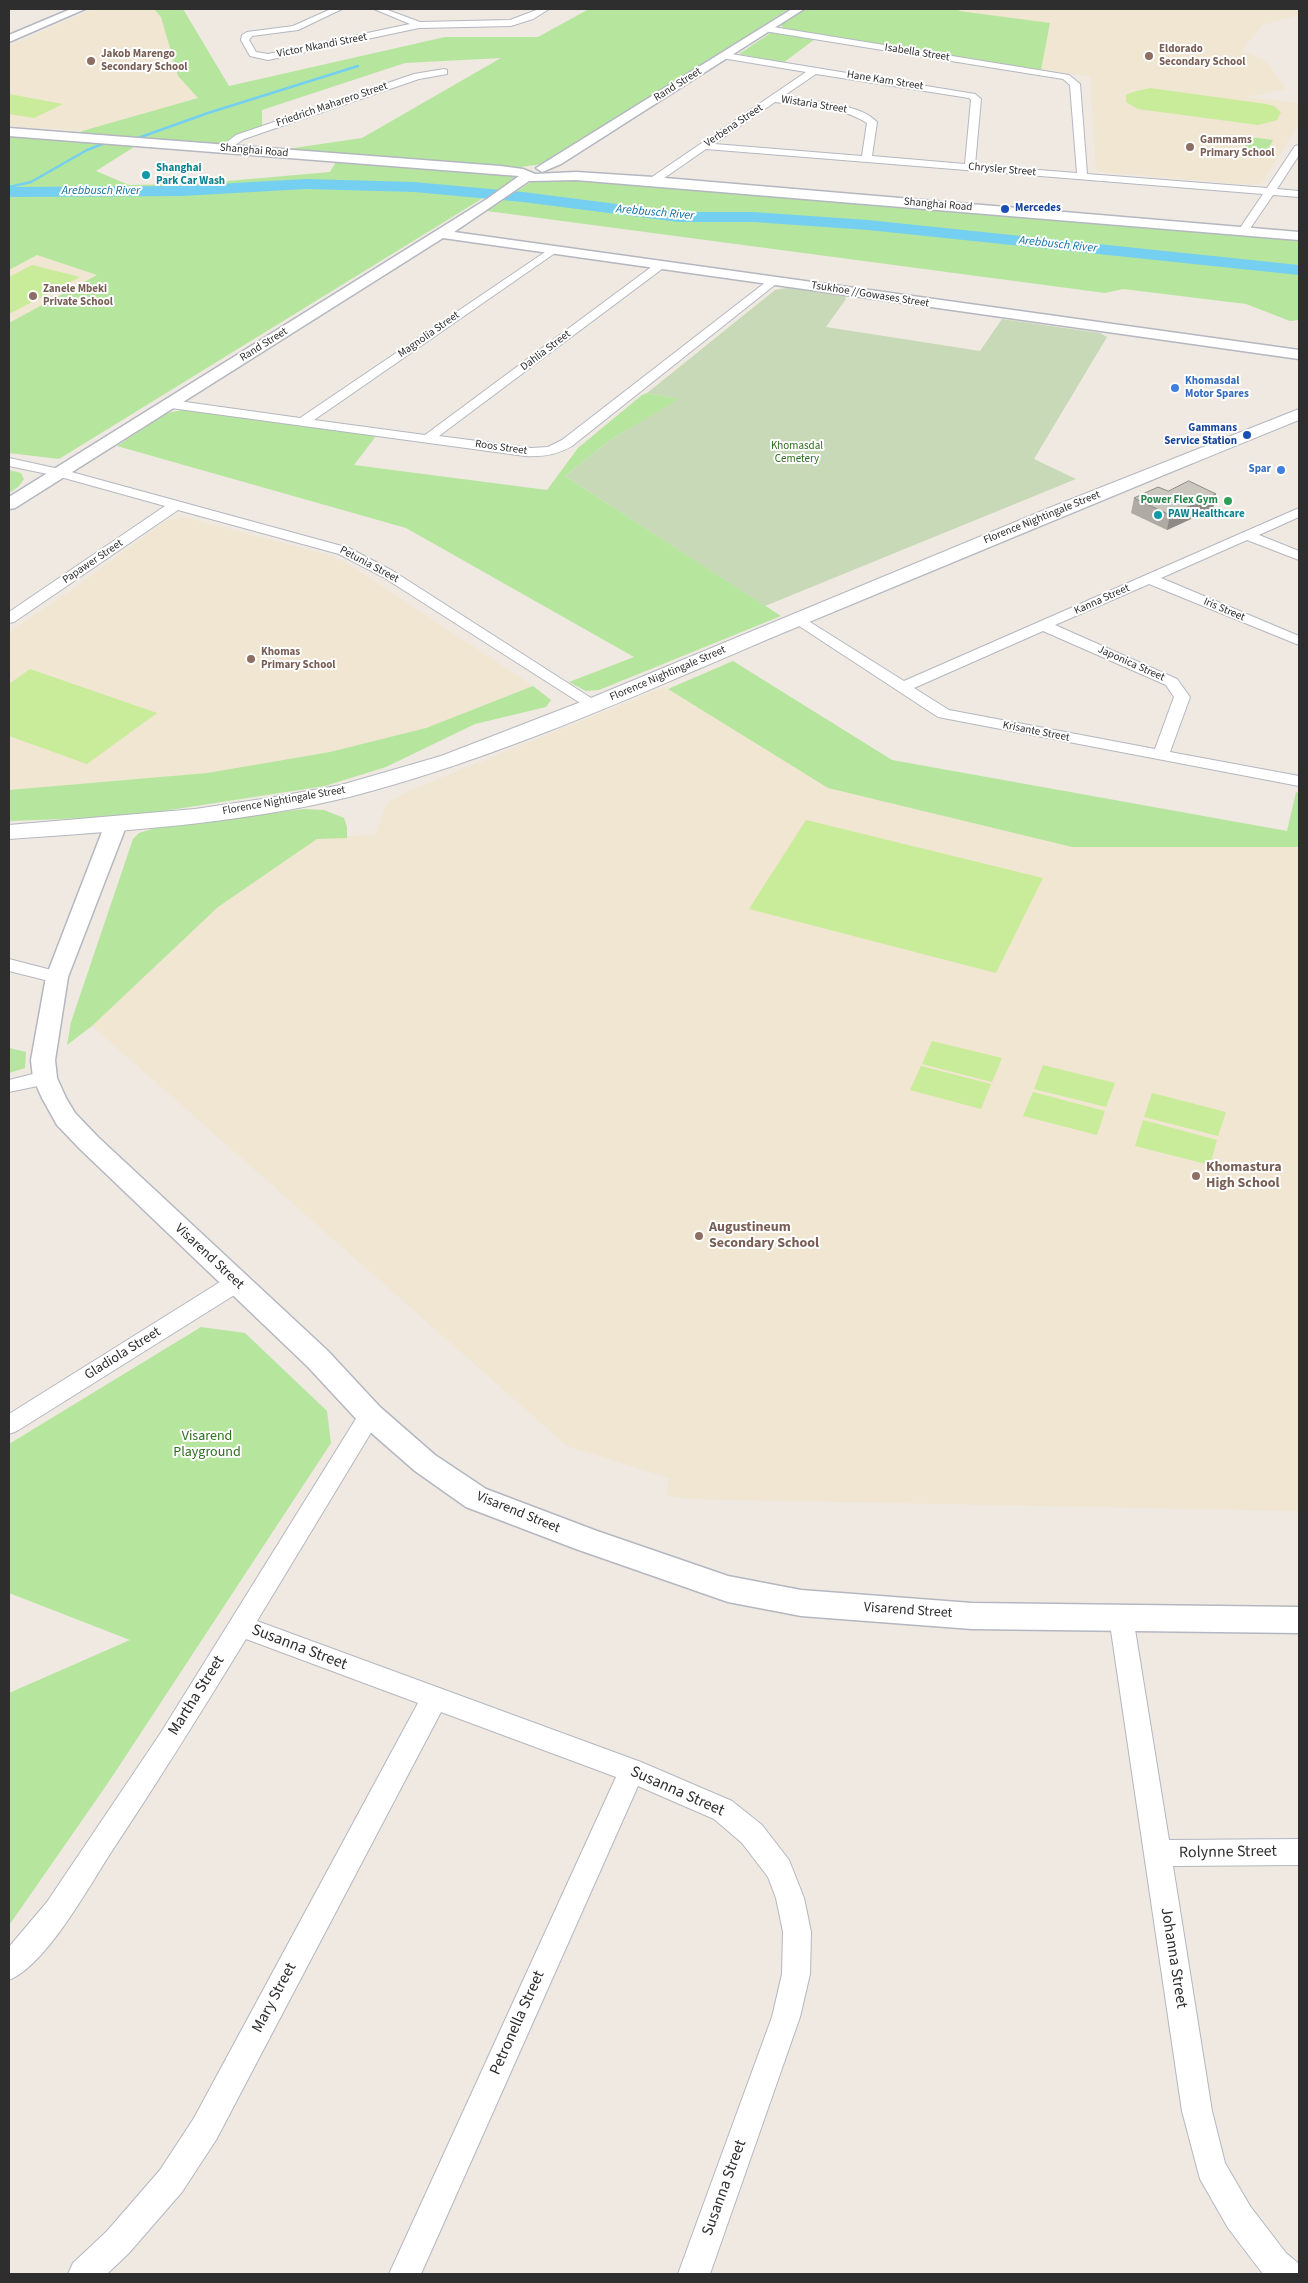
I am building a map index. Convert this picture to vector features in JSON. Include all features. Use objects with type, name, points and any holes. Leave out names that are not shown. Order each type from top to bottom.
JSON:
[{"type":"main road","name":"Florence Nightingale Street","points":[[9,832],[116,824],[229,812],[344,790],[449,761],[594,705],[1056,512],[1299,414]]},
{"type":"street","points":[[9,39],[80,9]]},
{"type":"street","name":"Victor Nkandi Street","points":[[338,9],[295,28],[250,34],[245,37],[245,40],[253,54],[268,57],[419,25]]},
{"type":"street","points":[[378,9],[419,25],[511,23],[530,17],[545,9]]},
{"type":"street","name":"Rand Street","points":[[9,504],[799,9]]},
{"type":"street","points":[[490,15],[511,23]]},
{"type":"street","name":"Isabella Street","points":[[767,29],[1066,77],[1075,84],[1082,177]]},
{"type":"street","name":"Hane Kam Street","points":[[725,56],[972,96],[976,99],[970,168]]},
{"type":"street","name":"Verbena Street","points":[[652,181],[815,70]]},
{"type":"street","name":"Friedrich Maharero Street","points":[[224,148],[240,137],[423,74],[444,72]]},
{"type":"street","name":"Wistaria Street","points":[[774,99],[846,110],[868,119],[872,122],[866,160]]},
{"type":"street","name":"Shanghai Road","points":[[9,132],[536,174],[652,181],[1299,236]]},
{"type":"street","name":"Chrysler Street","points":[[704,146],[1299,194]]},
{"type":"street","points":[[1243,231],[1299,148]]},
{"type":"street","name":"Tsukhoe //Gowases Street","points":[[441,234],[1299,355]]},
{"type":"street","name":"Magnolia Street","points":[[304,421],[554,249]]},
{"type":"street","name":"Dahlia Street","points":[[429,438],[662,264]]},
{"type":"street","name":"Roos Street","points":[[171,404],[544,453],[556,450],[774,280]]},
{"type":"street","name":"Petunia Street","points":[[9,462],[59,473],[344,550],[382,570],[594,705]]},
{"type":"street","name":"Papawer Street","points":[[9,619],[176,505]]},
{"type":"street","name":"Kanna Street","points":[[904,688],[1299,512]]},
{"type":"street","points":[[1247,535],[1299,556]]},
{"type":"street","name":"Iris Street","points":[[1150,579],[1299,641]]},
{"type":"street","name":"Krisante Street","points":[[797,620],[933,708],[956,718],[1299,781]]},
{"type":"street","name":"Japonica Street","points":[[1044,626],[1172,682],[1182,697],[1160,756]]},
{"type":"street","name":"Visarend Street","points":[[116,824],[57,977],[46,1033],[43,1060],[45,1078],[66,1119],[236,1283],[318,1359],[370,1415],[425,1464],[476,1498],[587,1540],[728,1589],[801,1602],[972,1616],[1299,1620]]},
{"type":"street","points":[[9,965],[57,977]]},
{"type":"street","points":[[9,1086],[45,1078]]},
{"type":"street","name":"Gladiola Street","points":[[9,1425],[236,1283]]},
{"type":"street","name":"Martha Street","points":[[9,1966],[32,1943],[57,1911],[169,1742],[370,1415]]},
{"type":"street","name":"Johanna Street","points":[[1121,1617],[1197,2111],[1211,2168],[1239,2216],[1276,2264],[1288,2274]]},
{"type":"street","name":"Susanna Street","points":[[241,1626],[632,1771],[723,1810],[752,1834],[779,1869],[790,1898],[797,1932],[796,1974],[786,2017],[694,2274]]},
{"type":"street","name":"Mary Street","points":[[84,2274],[118,2242],[171,2181],[205,2130],[434,1699]]},
{"type":"street","name":"Petronella Street","points":[[405,2274],[632,1771]]},
{"type":"street","name":"Rolynne Street","points":[[1157,1853],[1299,1852]]},
{"type":"shaded area","name":"Jakob Marengo Secondary School","points":[[94,9],[154,9],[161,17],[178,76],[198,98],[82,131],[9,126],[9,46]]},
{"type":"shaded area","points":[[960,9],[1299,9],[1299,15],[1262,25],[1242,50],[1267,62],[1286,89],[1245,97],[1299,103],[1299,124],[1262,183],[1249,185],[1096,170],[1090,76],[1041,70],[1050,24],[958,11]]},
{"type":"shaded area","name":"Zanele Mbeki Private School","points":[[37,255],[98,275],[9,323],[9,270]]},
{"type":"shaded area","name":"Khomas Primary School","points":[[184,517],[329,555],[347,563],[533,686],[426,728],[330,752],[207,773],[9,790],[9,632],[73,589],[167,520]]},
{"type":"shaded area","name":"Augustineum Secondary School","points":[[665,687],[828,788],[1072,847],[1299,847],[1299,1511],[687,1499],[667,1495],[669,1478],[567,1446],[92,1026],[218,907],[317,839],[376,834],[386,804],[406,792]]},
{"type":"green space","points":[[154,9],[183,9],[229,86],[445,37],[538,37],[589,9],[789,9],[551,160],[536,165],[513,168],[286,151],[287,149],[362,138],[501,58],[405,63],[262,110],[262,130],[224,148],[142,142],[96,171],[129,185],[193,184],[330,172],[338,158],[523,173],[501,195],[403,187],[488,195],[59,459],[9,453],[9,323],[97,275],[37,255],[9,270],[9,132],[73,137],[82,131],[198,98],[178,76],[161,17]]},
{"type":"green space","points":[[805,9],[960,9],[959,11],[1050,23],[1041,70],[783,29],[781,24],[783,22]]},
{"type":"green space","points":[[772,32],[815,39],[783,63],[739,54]]},
{"type":"green space","points":[[1150,88],[1266,104],[1274,106],[1281,112],[1277,120],[1258,125],[1138,109],[1126,102],[1126,95]]},
{"type":"green space","points":[[9,94],[63,104],[34,118],[9,114]]},
{"type":"green space","points":[[1250,137],[1273,140],[1265,154],[1242,151]]},
{"type":"green space","points":[[537,178],[653,181],[1299,236],[1299,320],[1290,321],[1246,304],[1123,289],[1105,293],[487,211]]},
{"type":"green space","points":[[32,265],[80,277],[11,313],[9,312],[9,277]]},
{"type":"green space","name":"Khomasdal Cemetery","points":[[786,288],[845,296],[846,299],[826,327],[980,351],[1002,319],[1100,333],[1107,337],[1034,459],[1076,479],[765,606],[565,476],[610,440],[679,399],[647,393],[775,290]]},
{"type":"green space","points":[[647,393],[680,399],[610,440],[565,476],[781,616],[599,690],[586,691],[569,682],[634,657],[406,528],[117,446],[167,413],[183,410],[199,411],[376,436],[354,465],[547,490],[578,448],[642,395]]},
{"type":"green space","points":[[9,470],[21,473],[24,479],[18,487],[9,493]]},
{"type":"green space","points":[[733,661],[892,760],[1287,831],[1296,792],[1299,793],[1299,847],[1072,847],[828,788],[668,689]]},
{"type":"green space","points":[[30,669],[157,713],[87,764],[9,736],[9,684]]},
{"type":"green space","points":[[533,686],[551,700],[546,707],[475,724],[386,767],[325,786],[157,812],[89,818],[9,821],[9,790],[207,773],[330,752],[426,728]]},
{"type":"green space","points":[[304,809],[324,810],[344,818],[347,827],[347,838],[317,839],[218,907],[92,1026],[67,1045],[71,1022],[133,839],[139,833],[159,827]]},
{"type":"green space","points":[[806,820],[1043,878],[996,973],[749,909]]},
{"type":"green space","points":[[932,1041],[1002,1058],[992,1082],[922,1064]]},
{"type":"green space","points":[[9,1048],[26,1052],[25,1068],[9,1073]]},
{"type":"green space","points":[[1043,1065],[1115,1083],[1106,1107],[1034,1089]]},
{"type":"green space","points":[[921,1066],[991,1084],[981,1109],[910,1090]]},
{"type":"green space","points":[[1033,1092],[1105,1111],[1097,1135],[1023,1116]]},
{"type":"green space","points":[[1152,1093],[1226,1112],[1218,1136],[1144,1117]]},
{"type":"green space","points":[[1143,1120],[1217,1140],[1210,1165],[1135,1146]]},
{"type":"green space","name":"Visarend Playground","points":[[201,1327],[245,1333],[327,1411],[331,1443],[110,1780],[10,1924],[9,1693],[130,1640],[9,1593],[9,1444]]},
{"type":"building","points":[[1189,481],[1216,494],[1170,515],[1134,498],[1158,487],[1168,491]]},
{"type":"waterway","points":[[138,138],[208,113],[358,66]]},
{"type":"waterway","points":[[9,187],[31,182],[87,150],[105,143]]},
{"type":"waterway","name":"Arebbusch River","points":[[9,192],[182,191],[306,184],[414,187],[523,197],[679,217],[753,217],[868,225],[1299,270]]},
{"type":"place","name":"Eldorado Secondary School","points":[[1149,56]]},
{"type":"place","name":"Jakob Marengo Secondary School","points":[[91,61]]},
{"type":"place","name":"Gammams Primary School","points":[[1190,147]]},
{"type":"place","name":"Shanghai Park Car Wash","points":[[146,175]]},
{"type":"place","name":"Mercedes","points":[[1005,209]]},
{"type":"place","name":"Zanele Mbeki Private School","points":[[33,296]]},
{"type":"place","name":"Khomasdal Motor Spares","points":[[1175,388]]},
{"type":"place","name":"Gammans Service Station","points":[[1247,435]]},
{"type":"place","name":"Spar","points":[[1281,470]]},
{"type":"place","name":"Power Flex Gym","points":[[1228,501]]},
{"type":"place","name":"PAW Healthcare","points":[[1158,515]]},
{"type":"place","name":"Khomas Primary School","points":[[251,659]]},
{"type":"place","name":"Khomastura High School","points":[[1196,1176]]},
{"type":"place","name":"Augustineum Secondary School","points":[[699,1236]]}]
